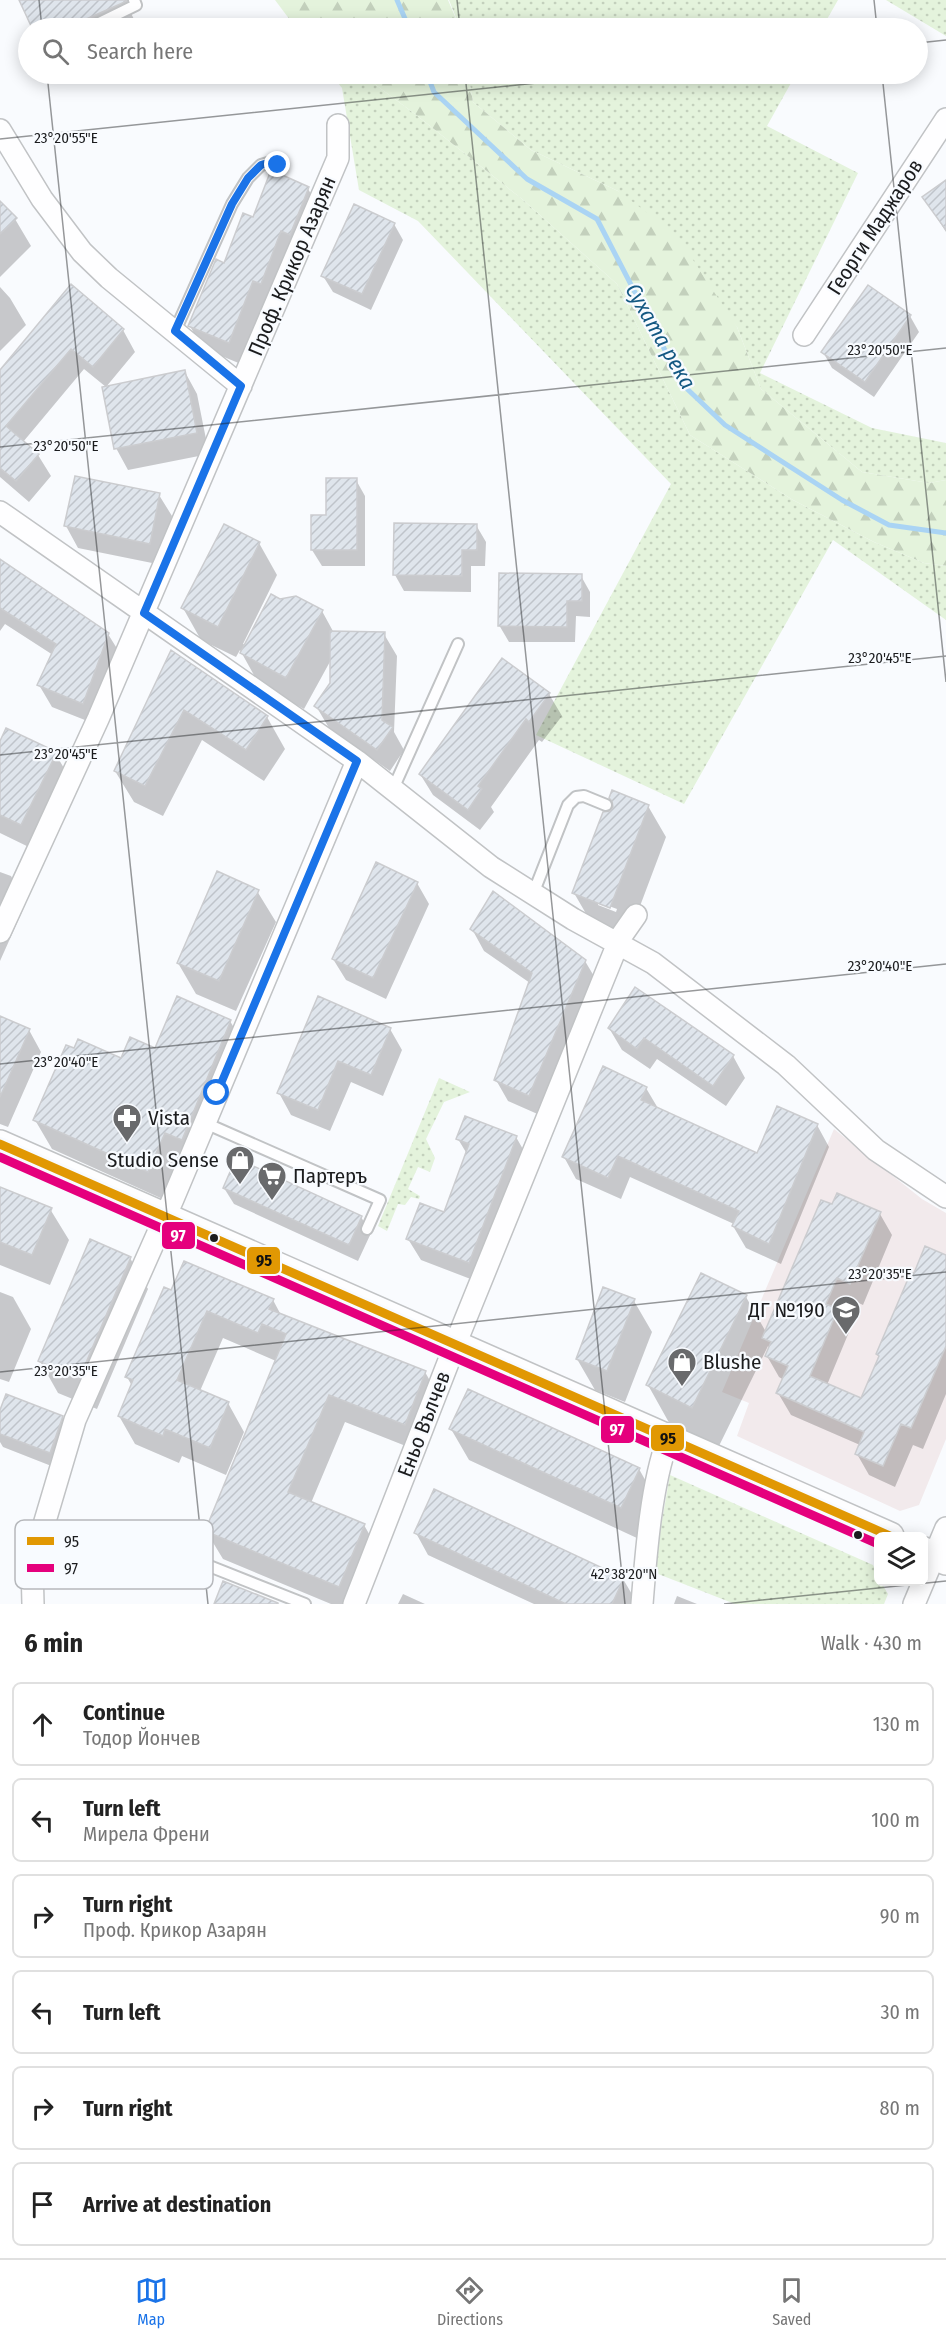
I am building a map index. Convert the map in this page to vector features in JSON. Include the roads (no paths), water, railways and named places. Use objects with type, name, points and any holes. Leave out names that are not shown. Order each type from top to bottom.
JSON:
[{"type":"street","name":"Георги Маджаров","points":[[804,335],[946,119]]},
{"type":"street","name":"Проф. Крикор Азарян","points":[[0,932],[98,719],[338,158],[338,124]]},
{"type":"street","points":[[0,130],[42,199],[82,252],[109,278],[241,386]]},
{"type":"street","points":[[0,513],[357,761],[490,867],[573,919],[653,963],[786,1065],[876,1150],[924,1185],[946,1197]]},
{"type":"street","points":[[45,1520],[75,1420],[165,1216],[357,761]]},
{"type":"street","name":"Еньо Вълчев","points":[[354,1604],[455,1345],[618,942],[636,915]]},
{"type":"street","points":[[0,1144],[881,1532]]},
{"type":"street","points":[[642,1604],[660,1460],[668,1439]]},
{"type":"street","points":[[914,1604],[946,1528]]},
{"type":"street","points":[[33,1589],[33,1604]]},
{"type":"lane","points":[[109,18],[136,5],[134,0]]},
{"type":"lane","points":[[175,331],[232,204],[248,178],[261,165],[271,162],[278,165]]},
{"type":"lane","points":[[393,789],[458,644]]},
{"type":"lane","points":[[533,894],[568,805],[576,797],[584,796],[606,805]]},
{"type":"lane","points":[[205,1122],[380,1200],[367,1229]]},
{"type":"lane","points":[[213,1568],[305,1604]]},
{"type":"waterway","name":"Сухата река","points":[[397,0],[405,18]]},
{"type":"waterway","name":"Сухата река","points":[[431,84],[434,92],[527,179],[597,219],[683,385],[725,425],[842,500],[889,525],[946,533]]},
{"type":"place","name":"Vista","points":[[127,1144]]},
{"type":"place","name":"Studio Sense","points":[[240,1186]]},
{"type":"place","name":"Партеръ","points":[[272,1202]]},
{"type":"place","name":"ДГ №190","points":[[846,1336]]},
{"type":"place","name":"Blushe","points":[[682,1388]]}]
